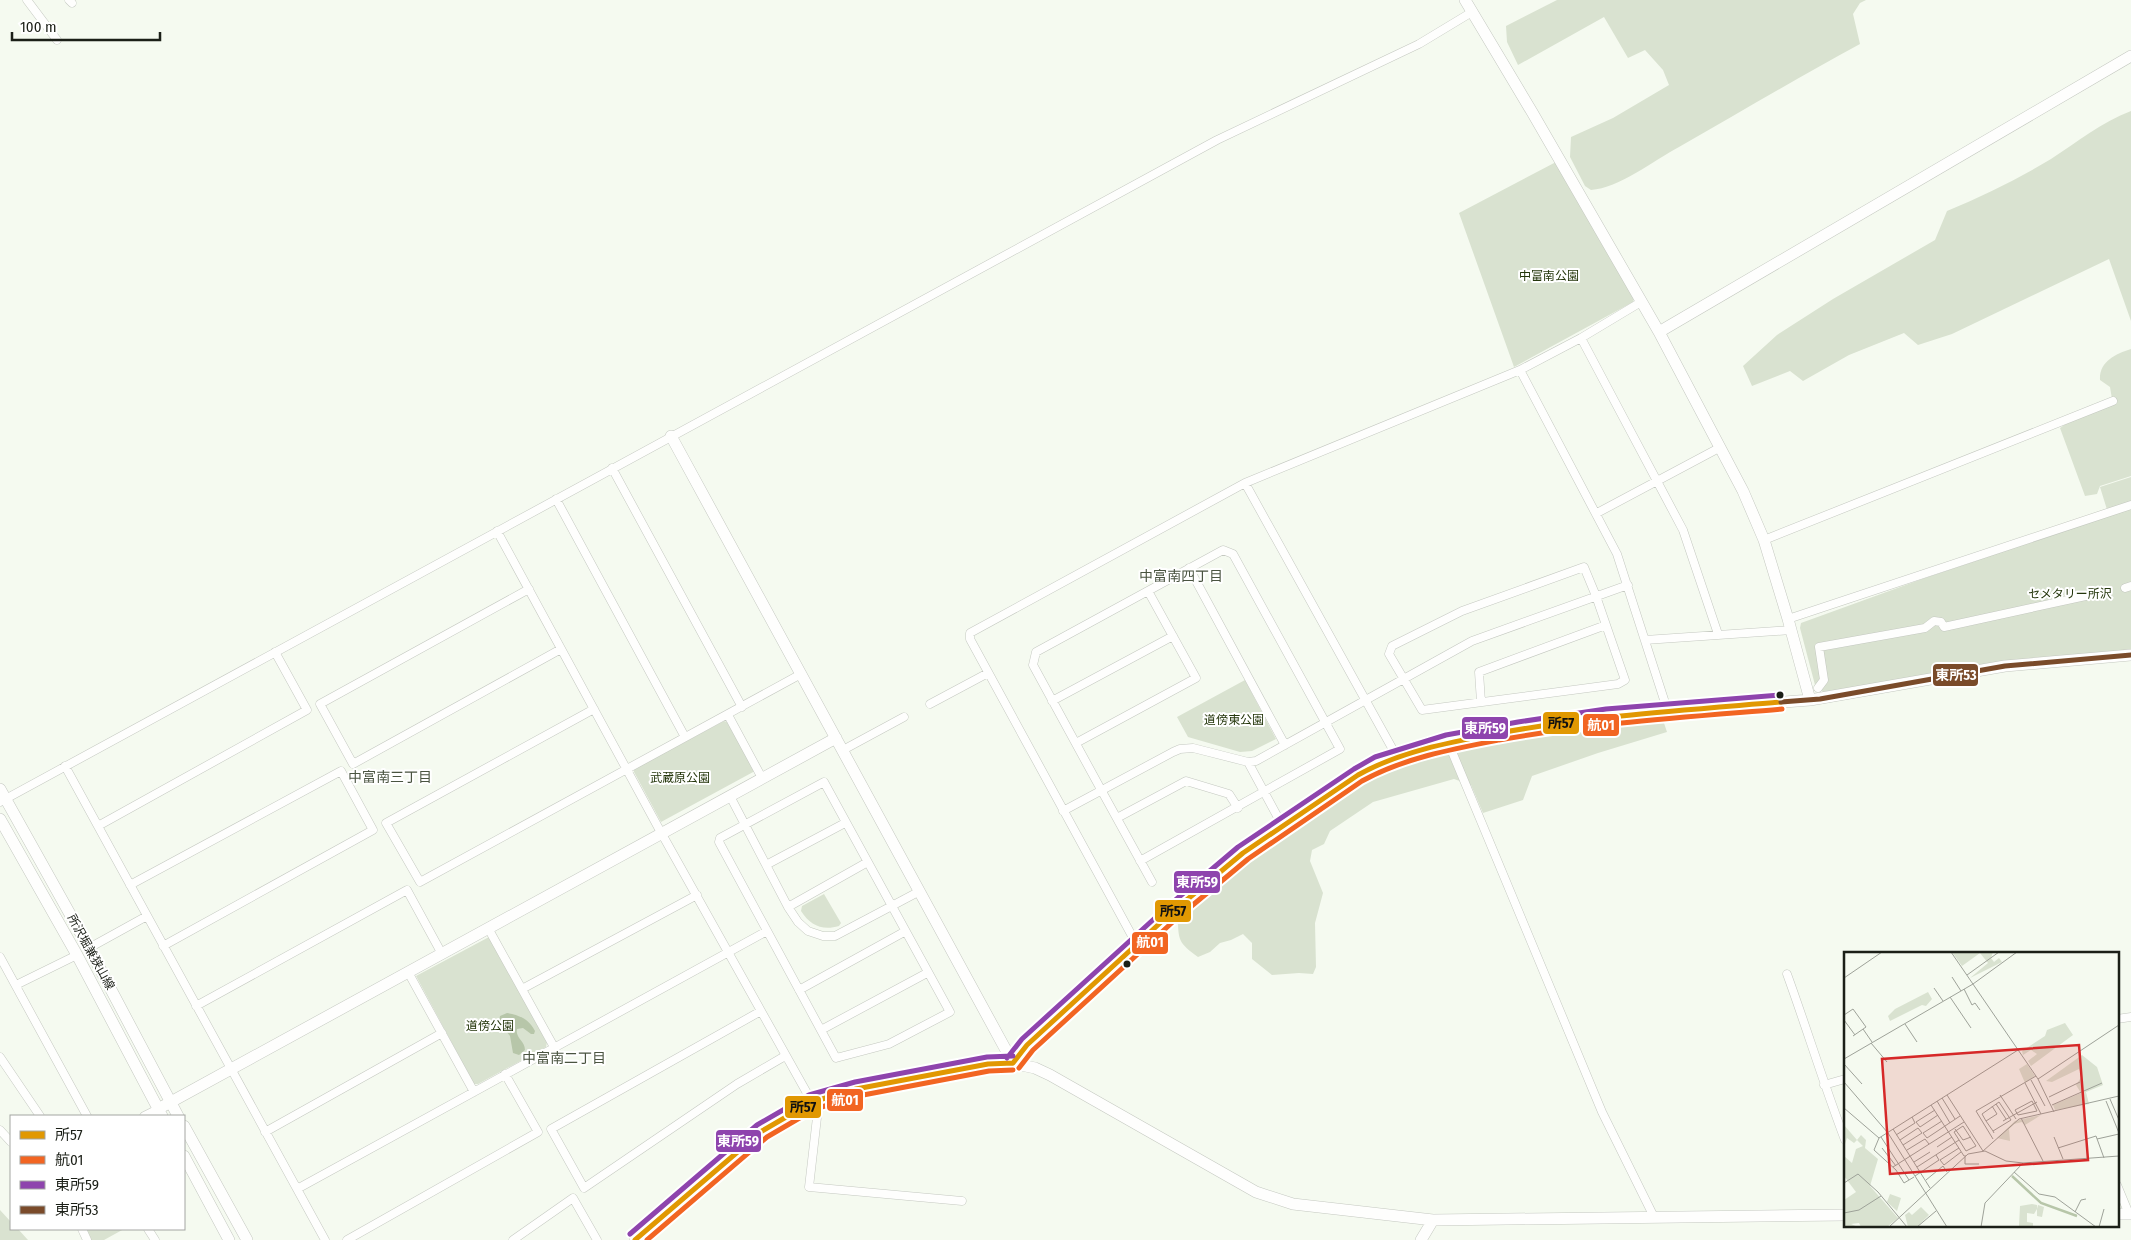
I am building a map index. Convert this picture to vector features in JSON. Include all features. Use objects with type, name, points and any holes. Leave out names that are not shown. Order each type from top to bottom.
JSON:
[{"type":"street","points":[[37,0],[28,2],[57,40]]},
{"type":"street","points":[[1465,0],[1659,332],[1743,491],[1764,540],[1790,624],[1810,700]]},
{"type":"street","points":[[2,797],[65,766],[1217,140],[1419,44],[1472,12]]},
{"type":"street","points":[[1659,332],[2131,56]]},
{"type":"street","points":[[1137,946],[988,673],[970,639],[970,633],[1245,483],[1520,370],[1581,338],[1641,302]]},
{"type":"street","points":[[1581,338],[1684,530],[1718,634]]},
{"type":"street","points":[[1520,370],[1617,554],[1668,712]]},
{"type":"street","points":[[1764,540],[2113,401]]},
{"type":"street","points":[[671,436],[1013,1063]]},
{"type":"street","points":[[1597,513],[1719,448]]},
{"type":"street","points":[[612,468],[742,707]]},
{"type":"street","points":[[1245,483],[1397,757]]},
{"type":"street","points":[[556,499],[685,737]]},
{"type":"street","points":[[1645,640],[1718,634],[1790,624],[2131,505]]},
{"type":"street","points":[[497,531],[785,1056],[815,1101],[809,1187],[962,1201]]},
{"type":"street","points":[[1140,861],[1238,808],[1340,749],[1234,554],[1223,550],[1036,652],[1033,665],[1052,701],[1102,790],[1140,861],[1152,882]]},
{"type":"street","points":[[1584,566],[1596,596],[1625,680],[1618,684],[1422,710],[1389,654],[1392,646],[1462,611],[1584,566]]},
{"type":"street","points":[[1189,568],[1285,745]]},
{"type":"street","points":[[1063,811],[1180,749],[1193,748],[1248,762],[1256,761],[1472,641],[1628,585]]},
{"type":"street","points":[[529,589],[320,704],[353,764],[561,649]]},
{"type":"street","points":[[1076,743],[1196,678],[1148,591]]},
{"type":"street","points":[[1818,688],[1824,680],[1819,646],[1925,628],[1934,621],[1941,622],[1944,627],[2104,592]]},
{"type":"street","points":[[1481,702],[1479,672],[1606,625]]},
{"type":"street","points":[[1052,701],[1173,636]]},
{"type":"street","points":[[98,826],[307,710],[275,652]]},
{"type":"street","points":[[1013,1063],[1027,1044],[1207,881],[1282,825],[1358,774],[1397,757],[1448,742],[1607,716],[1810,700],[2005,666],[2131,655]]},
{"type":"street","points":[[930,704],[988,673]]},
{"type":"street","points":[[594,709],[386,823],[420,882],[801,674]]},
{"type":"street","points":[[728,715],[762,778]]},
{"type":"street","points":[[843,750],[904,717]]},
{"type":"street","points":[[160,1112],[171,1102],[230,1069],[836,738]]},
{"type":"street","points":[[1448,742],[1602,1112],[1654,1217]]},
{"type":"street","points":[[1248,762],[1282,825]]},
{"type":"street","points":[[65,766],[325,1240]]},
{"type":"street","points":[[130,885],[341,770],[373,830],[163,946]]},
{"type":"street","points":[[1117,818],[1186,781],[1229,794],[1238,808]]},
{"type":"street","points":[[824,782],[890,907],[950,1012],[889,1044],[836,1058],[719,842],[720,838],[745,825],[824,782]]},
{"type":"street","points":[[730,796],[788,907],[798,922],[808,931],[830,936],[842,933],[920,891]]},
{"type":"street","name":"所沢堀兼狭山線","points":[[2,797],[89,948],[178,1115]]},
{"type":"street","name":"所沢堀兼狭山線","points":[[0,819],[77,954],[160,1112]]},
{"type":"street","points":[[766,865],[845,823]]},
{"type":"street","points":[[788,907],[866,863]]},
{"type":"street","points":[[196,1006],[406,890],[442,954]]},
{"type":"street","points":[[522,989],[697,895]]},
{"type":"street","points":[[89,948],[147,916]]},
{"type":"street","points":[[488,928],[554,1047]]},
{"type":"street","points":[[296,1189],[767,931]]},
{"type":"street","points":[[799,990],[904,932]]},
{"type":"street","points":[[16,986],[77,954]]},
{"type":"street","points":[[0,956],[86,1115]]},
{"type":"street","points":[[408,972],[474,1092]]},
{"type":"street","points":[[821,1030],[927,973]]},
{"type":"street","points":[[1787,974],[1810,1037],[1824,1085],[1844,1137]]},
{"type":"street","points":[[761,1011],[551,1128],[584,1188],[737,1084],[785,1056]]},
{"type":"street","points":[[2118,1019],[2131,1017]]},
{"type":"street","points":[[265,1132],[442,1033]]},
{"type":"street","points":[[0,1057],[39,1115]]},
{"type":"street","points":[[635,1240],[762,1131],[815,1101],[856,1089],[988,1064],[1013,1063],[1035,1068],[1050,1075],[1256,1192],[1293,1204],[1432,1220],[1844,1215]]},
{"type":"street","points":[[347,1240],[538,1132],[505,1074]]},
{"type":"street","points":[[1824,1085],[1844,1079]]},
{"type":"street","points":[[185,1128],[247,1240]]},
{"type":"street","points":[[0,1130],[10,1141]]},
{"type":"street","points":[[185,1158],[229,1240]]},
{"type":"street","points":[[2118,1188],[2126,1214]]},
{"type":"street","points":[[513,1240],[573,1198],[597,1240]]},
{"type":"street","points":[[1421,1240],[1432,1220]]},
{"type":"green space","points":[[1557,0],[1866,0],[1860,3],[1853,14],[1860,44],[1636,173],[1613,184],[1591,190],[1585,186],[1570,157],[1571,137],[1613,118],[1669,85],[1663,70],[1645,50],[1628,58],[1604,17],[1518,65],[1507,42],[1506,26]]},
{"type":"green space","points":[[2131,111],[2131,321],[2109,259],[1952,334],[1918,345],[1904,333],[1849,355],[1803,381],[1790,371],[1752,386],[1743,366],[1777,335],[1833,299],[1935,240],[1947,211],[2026,173],[2100,127]]},
{"type":"green space","name":"中富南公園","points":[[1556,162],[1634,298],[1633,302],[1514,367],[1459,213]]},
{"type":"green space","points":[[2131,349],[2131,476],[2100,486],[2097,494],[2085,496],[2060,428],[2067,423],[2113,405],[2110,387],[2100,380],[2100,374],[2102,368],[2109,360],[2119,353]]},
{"type":"green space","name":"セメタリー所沢","points":[[2131,477],[2131,649],[1823,692],[1815,685],[1800,628],[1801,623],[1925,578],[2109,516],[2100,487]]},
{"type":"green space","name":"道傍東公園","points":[[1245,680],[1276,739],[1252,751],[1240,752],[1188,737],[1177,717]]},
{"type":"green space","points":[[1644,719],[1663,720],[1667,732],[1532,776],[1523,800],[1483,813],[1471,785],[1454,779],[1373,802],[1330,831],[1324,844],[1312,850],[1310,861],[1323,893],[1315,923],[1316,967],[1313,974],[1272,975],[1252,959],[1252,943],[1243,934],[1220,943],[1210,952],[1198,957],[1183,945],[1179,937],[1178,917],[1204,889],[1296,822],[1381,771],[1442,752],[1503,739],[1608,722]]},
{"type":"green space","name":"武蔵原公園","points":[[724,721],[727,722],[755,771],[661,822],[634,769]]},
{"type":"green space","points":[[824,894],[841,923],[839,926],[827,928],[817,926],[808,920],[801,911],[802,906]]},
{"type":"green space","name":"道傍公園","points":[[489,937],[547,1042],[546,1047],[478,1084],[474,1084],[416,976]]},
{"type":"green space","points":[[0,1210],[10,1221],[10,1230],[19,1230],[28,1240],[0,1240]]},
{"type":"green space","points":[[86,1230],[122,1230],[104,1240],[91,1240]]},
{"type":"shaded area","points":[[507,1013],[523,1018],[530,1023],[535,1031],[534,1034],[531,1034],[523,1028],[517,1029],[517,1035],[525,1047],[525,1050],[519,1055],[513,1053],[510,1036],[499,1022],[500,1016]]},
{"type":"transit line","name":"東所53","points":[[1781,702],[1820,699],[2005,666],[2131,655]]},
{"type":"transit line","name":"東所59","points":[[1007,1058],[1022,1039],[1166,908],[1238,847],[1354,769],[1375,757],[1446,735],[1518,722],[1606,709],[1780,695]]},
{"type":"transit line","name":"所57","points":[[1013,1063],[1027,1045],[1171,913],[1243,853],[1358,775],[1374,767],[1427,748],[1534,727],[1639,714],[1781,702]]},
{"type":"transit line","name":"航01","points":[[1019,1068],[1033,1050],[1176,919],[1248,859],[1362,781],[1378,773],[1411,760],[1446,751],[1534,734],[1640,721],[1782,709]]},
{"type":"transit line","name":"東所59","points":[[630,1234],[757,1125],[809,1095],[855,1082],[987,1057],[1013,1056]]},
{"type":"transit line","name":"所57","points":[[635,1240],[762,1131],[812,1102],[856,1089],[988,1064],[1013,1063]]},
{"type":"transit line","name":"航01","points":[[647,1240],[767,1137],[815,1109],[858,1096],[989,1071],[1013,1070]]},
{"type":"district","name":"中富南四丁目","points":[[1181,576]]},
{"type":"district","name":"中富南三丁目","points":[[390,777]]},
{"type":"district","name":"中富南二丁目","points":[[564,1058]]}]
